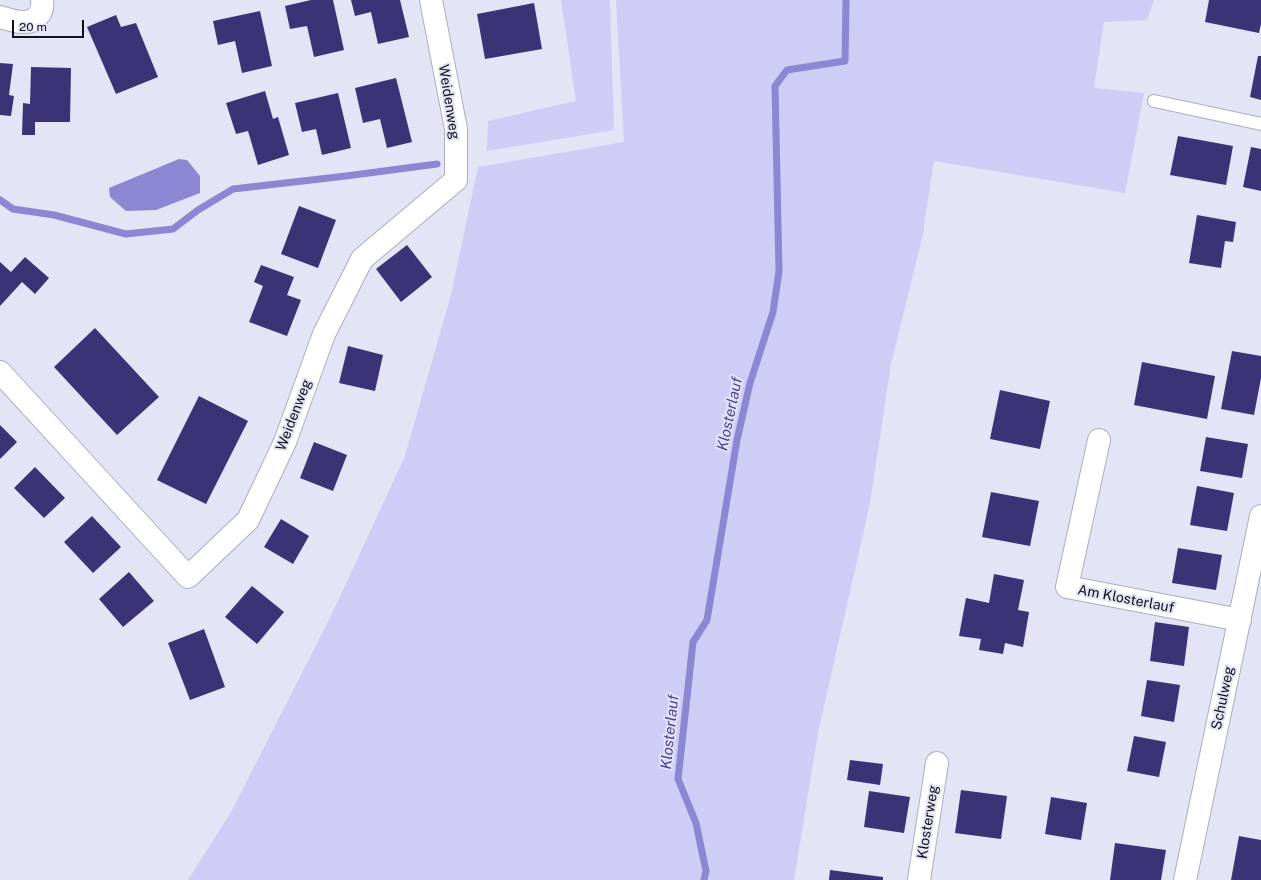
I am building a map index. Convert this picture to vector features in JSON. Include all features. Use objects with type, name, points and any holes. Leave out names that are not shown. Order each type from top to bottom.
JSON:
[{"type":"street","points":[[0,17],[23,23],[32,20],[39,16],[43,8],[42,0]]},
{"type":"street","name":"Weidenweg","points":[[0,372],[188,577],[248,520],[285,442],[324,334],[362,259],[456,180],[456,129],[431,0]]},
{"type":"street","name":"Am Klosterlauf","points":[[1099,440],[1067,588],[1240,620]]},
{"type":"street","name":"Schulweg","points":[[1185,880],[1261,516]]},
{"type":"street","name":"Klosterweg","points":[[919,880],[937,763]]},
{"type":"lane","points":[[1154,101],[1261,124]]},
{"type":"shaded area","points":[[561,0],[610,0],[614,130],[487,151],[488,121],[576,101]]},
{"type":"shaded area","points":[[616,0],[1154,0],[1147,20],[1104,22],[1094,88],[1144,93],[1125,193],[934,161],[924,230],[891,364],[870,503],[818,733],[794,880],[188,880],[231,812],[331,616],[405,456],[451,295],[478,167],[624,142]]},
{"type":"shaded area","points":[[179,159],[187,160],[200,176],[200,193],[156,210],[126,211],[110,197],[109,188]]},
{"type":"building","points":[[311,0],[333,0],[344,50],[314,57],[307,26],[290,29],[285,6]]},
{"type":"building","points":[[351,0],[400,0],[409,37],[378,44],[371,12],[355,16]]},
{"type":"building","points":[[1209,0],[1261,0],[1261,24],[1259,33],[1205,22]]},
{"type":"building","points":[[534,3],[542,49],[485,59],[477,14]]},
{"type":"building","points":[[260,11],[272,66],[242,73],[235,41],[218,45],[213,21]]},
{"type":"building","points":[[116,15],[121,27],[136,23],[158,77],[116,94],[87,27]]},
{"type":"building","points":[[1258,56],[1261,56],[1261,100],[1250,97]]},
{"type":"building","points":[[0,63],[13,64],[9,95],[14,96],[11,116],[0,115]]},
{"type":"building","points":[[31,67],[71,68],[70,122],[35,122],[35,135],[22,135],[23,103],[30,104]]},
{"type":"building","points":[[396,78],[412,142],[387,148],[380,119],[363,123],[355,88]]},
{"type":"building","points":[[265,91],[273,119],[278,117],[289,155],[258,165],[248,131],[236,134],[226,103]]},
{"type":"building","points":[[338,93],[351,148],[322,155],[316,129],[302,132],[295,103]]},
{"type":"building","points":[[1178,136],[1233,146],[1226,185],[1170,175]]},
{"type":"building","points":[[1251,147],[1261,149],[1261,191],[1243,187]]},
{"type":"building","points":[[299,206],[336,220],[318,268],[281,254]]},
{"type":"building","points":[[1197,215],[1236,222],[1233,242],[1225,241],[1221,268],[1189,263]]},
{"type":"building","points":[[407,245],[432,277],[401,302],[376,269]]},
{"type":"building","points":[[25,257],[49,278],[35,294],[22,282],[0,306],[0,262],[11,272]]},
{"type":"building","points":[[261,265],[294,277],[287,295],[301,300],[287,336],[249,322],[263,286],[254,282]]},
{"type":"building","points":[[95,328],[159,397],[117,435],[54,367]]},
{"type":"building","points":[[348,346],[383,355],[375,391],[339,383]]},
{"type":"building","points":[[1232,351],[1261,356],[1261,378],[1254,415],[1221,409]]},
{"type":"building","points":[[1142,362],[1215,376],[1207,419],[1134,405]]},
{"type":"building","points":[[1000,390],[1050,401],[1040,449],[990,439]]},
{"type":"building","points":[[199,396],[248,421],[206,504],[157,480]]},
{"type":"building","points":[[0,425],[17,442],[0,459]]},
{"type":"building","points":[[1206,437],[1248,444],[1242,478],[1200,471]]},
{"type":"building","points":[[314,442],[347,455],[333,491],[300,478]]},
{"type":"building","points":[[35,467],[65,498],[44,518],[14,488]]},
{"type":"building","points":[[1197,486],[1234,493],[1227,531],[1190,525]]},
{"type":"building","points":[[991,492],[1039,501],[1030,546],[982,537]]},
{"type":"building","points":[[92,516],[121,547],[93,573],[64,542]]},
{"type":"building","points":[[281,519],[309,536],[293,564],[264,547]]},
{"type":"building","points":[[1178,548],[1222,555],[1216,590],[1172,583]]},
{"type":"building","points":[[129,572],[154,601],[123,627],[99,599]]},
{"type":"building","points":[[994,574],[1024,580],[1018,610],[1029,612],[1023,647],[1005,643],[1003,654],[979,650],[981,639],[959,636],[966,598],[989,603]]},
{"type":"building","points":[[252,586],[284,612],[257,644],[225,617]]},
{"type":"building","points":[[1155,622],[1189,627],[1184,666],[1150,661]]},
{"type":"building","points":[[204,629],[225,687],[190,700],[168,643]]},
{"type":"building","points":[[1147,680],[1180,685],[1174,722],[1141,716]]},
{"type":"building","points":[[1134,736],[1166,742],[1159,777],[1127,771]]},
{"type":"building","points":[[850,760],[883,764],[880,785],[847,780]]},
{"type":"building","points":[[961,790],[1007,796],[1001,839],[955,833]]},
{"type":"building","points":[[869,791],[910,797],[904,833],[864,827]]},
{"type":"building","points":[[1051,797],[1087,803],[1081,840],[1045,834]]},
{"type":"building","points":[[1239,836],[1261,840],[1261,880],[1231,880]]},
{"type":"building","points":[[1115,843],[1166,850],[1161,880],[1110,880]]},
{"type":"building","points":[[830,870],[883,877],[883,880],[829,880]]},
{"type":"waterway","name":"Klosterlauf","points":[[704,880],[706,871],[696,823],[678,779],[693,642],[707,620],[737,440],[750,383],[773,312],[779,271],[775,86],[787,70],[845,61],[846,0]]},
{"type":"waterway","points":[[0,200],[13,209],[54,215],[126,234],[173,229],[198,210],[233,189],[437,164]]}]
